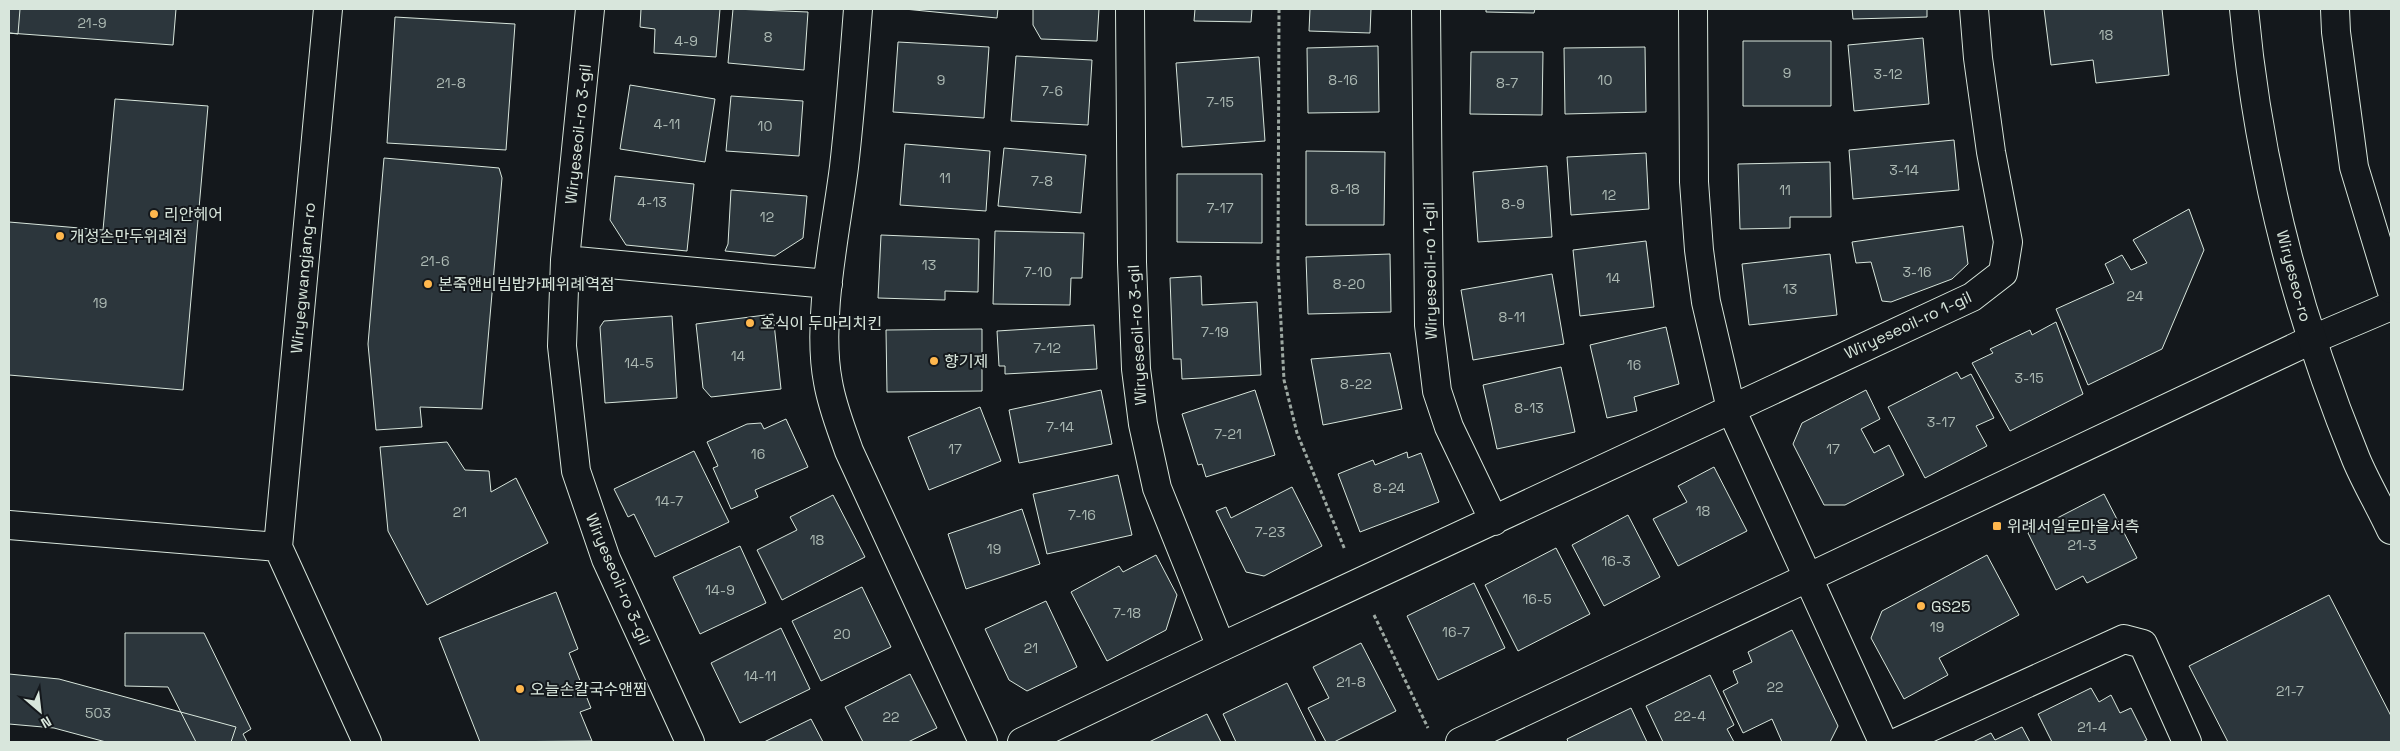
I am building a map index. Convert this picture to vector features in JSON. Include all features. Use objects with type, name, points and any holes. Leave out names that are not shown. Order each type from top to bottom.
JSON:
[{"type":"street","name":"Wiryegwangjang-ro","points":[[328,9],[278,548],[367,742]]},
{"type":"street","name":"Wiryeseoil-ro 3-gil","points":[[590,9],[564,260],[562,346],[576,471],[606,559],[690,742]]},
{"type":"street","points":[[858,9],[844,165],[828,284],[825,332],[827,381],[836,414],[866,488],[983,742]]},
{"type":"street","name":"Wiryeseoil-ro 3-gil","points":[[1130,9],[1132,262],[1136,369],[1143,424],[1157,488],[1221,646]]},
{"type":"street","name":"Wiryeseoil-ro 1-gil","points":[[1426,9],[1429,326],[1437,390],[1449,427],[1494,521]]},
{"type":"street","points":[[1693,9],[1694,182],[1699,250],[1706,302],[1731,409],[1806,579],[1883,742]]},
{"type":"street","name":"Wiryeseoil-ro 1-gil","points":[[1358,583],[1972,297],[2003,274],[2008,242],[1991,152],[1978,58],[1974,9]]},
{"type":"street","name":"Wiryeseo-ro","points":[[2244,9],[2250,70],[2274,204],[2311,340],[2357,460],[2391,530]]},
{"type":"street","points":[[2335,9],[2336,32],[2354,166],[2391,289]]},
{"type":"street","points":[[564,260],[828,284]]},
{"type":"street","points":[[1460,742],[2311,340],[2391,306]]},
{"type":"street","points":[[9,526],[278,548]]},
{"type":"street","points":[[1022,742],[1221,646],[1358,583]]},
{"type":"street","points":[[1898,742],[2124,639],[2142,644],[2187,742]]},
{"type":"path","points":[[1279,9],[1278,266],[1284,380],[1297,433],[1358,583],[1431,733]]},
{"type":"building","points":[[9,9],[20,9],[18,34],[9,33]]},
{"type":"building","points":[[9,9],[176,9],[173,45],[9,33]]},
{"type":"building","points":[[641,9],[720,9],[716,57],[654,53],[655,29],[640,27]]},
{"type":"building","points":[[733,9],[808,12],[804,70],[728,63]]},
{"type":"building","points":[[904,9],[998,9],[997,18]]},
{"type":"building","points":[[1033,9],[1099,9],[1097,41],[1041,39],[1033,25]]},
{"type":"building","points":[[1195,9],[1252,9],[1251,22],[1194,21]]},
{"type":"building","points":[[1310,9],[1371,9],[1370,33],[1309,31]]},
{"type":"building","points":[[1486,9],[1535,9],[1534,13],[1486,12]]},
{"type":"building","points":[[1852,9],[1927,9],[1927,17],[1853,19]]},
{"type":"building","points":[[2044,9],[2162,9],[2169,75],[2096,83],[2093,60],[2051,65]]},
{"type":"building","points":[[395,17],[515,24],[506,150],[387,143]]},
{"type":"building","points":[[1923,38],[1929,104],[1854,111],[1848,45]]},
{"type":"building","points":[[1743,41],[1831,41],[1831,106],[1743,106]]},
{"type":"building","points":[[898,42],[989,47],[984,118],[893,112]]},
{"type":"building","points":[[1378,46],[1379,112],[1308,113],[1307,48]]},
{"type":"building","points":[[1645,47],[1646,112],[1565,114],[1564,48]]},
{"type":"building","points":[[1471,52],[1543,52],[1542,115],[1470,114]]},
{"type":"building","points":[[1016,56],[1092,60],[1088,125],[1011,121]]},
{"type":"building","points":[[1259,57],[1265,141],[1182,147],[1176,63]]},
{"type":"building","points":[[630,85],[715,99],[705,162],[620,149]]},
{"type":"building","points":[[731,96],[803,101],[799,156],[726,151]]},
{"type":"building","points":[[115,99],[208,106],[183,390],[9,375],[9,222],[103,230]]},
{"type":"building","points":[[1954,140],[1959,190],[1853,199],[1849,150]]},
{"type":"building","points":[[905,144],[990,151],[986,211],[900,205]]},
{"type":"building","points":[[1004,148],[1086,155],[1081,213],[998,206]]},
{"type":"building","points":[[1306,151],[1385,152],[1384,225],[1306,225]]},
{"type":"building","points":[[1646,153],[1649,209],[1571,215],[1567,157]]},
{"type":"building","points":[[384,158],[499,168],[502,178],[482,409],[420,407],[422,427],[376,430],[368,344]]},
{"type":"building","points":[[1830,162],[1831,217],[1790,217],[1790,228],[1740,229],[1738,164]]},
{"type":"building","points":[[1547,166],[1552,237],[1478,242],[1473,172]]},
{"type":"building","points":[[1177,174],[1262,174],[1262,243],[1177,242]]},
{"type":"building","points":[[615,176],[694,184],[687,251],[626,245],[610,220]]},
{"type":"building","points":[[731,190],[807,196],[803,238],[775,256],[725,251],[728,244]]},
{"type":"building","points":[[2189,209],[2204,250],[2162,349],[2088,385],[2056,309],[2114,283],[2105,264],[2122,255],[2131,270],[2147,263],[2133,240]]},
{"type":"building","points":[[1963,226],[1968,264],[1952,279],[1891,302],[1882,301],[1871,262],[1856,263],[1852,242]]},
{"type":"building","points":[[995,231],[1084,233],[1082,278],[1071,278],[1070,305],[993,304]]},
{"type":"building","points":[[881,235],[979,239],[978,292],[945,291],[945,300],[878,298]]},
{"type":"building","points":[[1646,241],[1654,307],[1580,316],[1573,250]]},
{"type":"building","points":[[1390,254],[1391,312],[1308,314],[1306,257]]},
{"type":"building","points":[[1830,254],[1837,315],[1749,325],[1742,264]]},
{"type":"building","points":[[1552,274],[1564,344],[1473,360],[1461,290]]},
{"type":"building","points":[[1201,276],[1202,305],[1257,302],[1261,375],[1182,379],[1181,359],[1173,359],[1170,278]]},
{"type":"building","points":[[773,314],[781,389],[711,397],[703,388],[696,324]]},
{"type":"building","points":[[672,316],[677,398],[605,403],[600,327],[604,321]]},
{"type":"building","points":[[2056,322],[2083,394],[2010,431],[1972,363],[1993,353],[1990,349],[2030,330],[2032,335]]},
{"type":"building","points":[[1094,325],[1097,369],[1005,374],[1005,366],[999,366],[997,331]]},
{"type":"building","points":[[1666,327],[1679,384],[1634,397],[1637,411],[1607,418],[1590,345]]},
{"type":"building","name":"향기제","points":[[982,329],[982,391],[887,392],[886,330]]},
{"type":"building","points":[[1390,353],[1402,409],[1323,425],[1311,359]]},
{"type":"building","points":[[1561,367],[1575,432],[1497,449],[1483,385]]},
{"type":"building","points":[[1957,372],[1961,379],[1971,374],[1994,418],[1976,426],[1987,446],[1925,478],[1888,407]]},
{"type":"building","points":[[1101,390],[1112,444],[1019,463],[1009,410]]},
{"type":"building","points":[[1255,390],[1275,455],[1206,477],[1202,464],[1198,465],[1182,414]]},
{"type":"building","points":[[1866,390],[1880,419],[1861,429],[1874,453],[1889,445],[1904,475],[1845,505],[1824,505],[1793,444],[1802,423]]},
{"type":"building","points":[[980,407],[1001,461],[929,490],[908,437]]},
{"type":"building","points":[[786,419],[808,467],[755,490],[758,497],[731,509],[713,468],[718,466],[707,442],[747,424],[761,423],[764,429]]},
{"type":"building","points":[[447,442],[465,470],[489,471],[491,492],[516,478],[548,543],[427,605],[388,531],[380,447]]},
{"type":"building","points":[[694,451],[729,522],[655,557],[634,514],[628,517],[614,489]]},
{"type":"building","points":[[1407,452],[1408,458],[1421,453],[1439,502],[1360,532],[1338,474],[1373,460],[1375,465]]},
{"type":"building","points":[[1714,467],[1747,531],[1678,566],[1653,519],[1687,502],[1678,486]]},
{"type":"building","points":[[1118,475],[1132,535],[1047,554],[1033,494]]},
{"type":"building","points":[[1292,487],[1322,546],[1264,576],[1246,572],[1216,511],[1226,507],[1231,518]]},
{"type":"building","points":[[2104,494],[2137,558],[2087,583],[2083,576],[2056,590],[2028,533]]},
{"type":"building","points":[[833,495],[865,557],[782,600],[757,550],[797,530],[790,517]]},
{"type":"building","points":[[1022,509],[1040,564],[966,589],[948,534]]},
{"type":"building","points":[[1628,515],[1660,577],[1604,606],[1572,545]]},
{"type":"building","points":[[740,546],[766,603],[700,634],[673,577]]},
{"type":"building","points":[[1556,548],[1590,614],[1518,651],[1485,585]]},
{"type":"building","points":[[1156,555],[1177,595],[1166,630],[1107,661],[1071,592],[1119,566],[1123,572]]},
{"type":"building","points":[[1987,555],[2019,615],[1939,658],[1948,675],[1904,699],[1871,638],[1882,611]]},
{"type":"building","points":[[1474,583],[1505,648],[1438,680],[1407,616]]},
{"type":"building","points":[[862,587],[891,647],[821,681],[792,621]]},
{"type":"building","points":[[556,592],[578,649],[569,653],[591,708],[580,712],[592,741],[480,742],[439,638]]},
{"type":"building","points":[[2329,595],[2391,716],[2391,742],[2228,742],[2189,666]]},
{"type":"building","points":[[1046,601],[1077,667],[1027,691],[1009,680],[985,629]]},
{"type":"building","points":[[781,628],[810,689],[740,723],[711,663]]},
{"type":"building","points":[[1792,630],[1838,726],[1830,742],[1782,742],[1772,719],[1743,733],[1723,691],[1738,683],[1733,671],[1752,662],[1748,652]]},
{"type":"building","points":[[125,633],[204,633],[251,729],[243,734],[247,742],[196,742],[168,687],[125,686]]},
{"type":"building","points":[[1361,643],[1396,711],[1334,742],[1326,742],[1308,708],[1329,698],[1313,667]]},
{"type":"building","points":[[9,674],[59,679],[236,727],[231,742],[106,742],[54,728],[9,724]]},
{"type":"building","points":[[910,674],[937,728],[908,742],[863,742],[845,707]]},
{"type":"building","points":[[1710,675],[1734,725],[1727,729],[1734,742],[1663,742],[1646,706]]},
{"type":"building","points":[[1287,683],[1316,742],[1236,742],[1223,714]]},
{"type":"building","points":[[2091,688],[2099,702],[2111,695],[2120,713],[2131,708],[2147,740],[2142,742],[2052,742],[2038,714]]},
{"type":"building","points":[[1631,708],[1647,742],[1568,742],[1567,739]]},
{"type":"building","points":[[1207,714],[1221,742],[1149,742]]},
{"type":"building","points":[[811,719],[823,742],[764,742]]},
{"type":"building","points":[[2022,727],[2030,742],[1973,742],[1991,733],[1995,740]]},
{"type":"place","name":"리안헤어","points":[[154,214]]},
{"type":"place","name":"개성손만두위례점","points":[[60,236]]},
{"type":"place","name":"본죽앤비빔밥카페위례역점","points":[[428,284]]},
{"type":"place","name":"호식이 두마리치킨","points":[[750,323]]},
{"type":"place","name":"향기제","points":[[934,361]]},
{"type":"place","name":"위례서일로마을서측","points":[[1997,526]]},
{"type":"place","name":"GS25","points":[[1921,606]]},
{"type":"place","name":"오늘손칼국수앤찜","points":[[520,689]]}]
